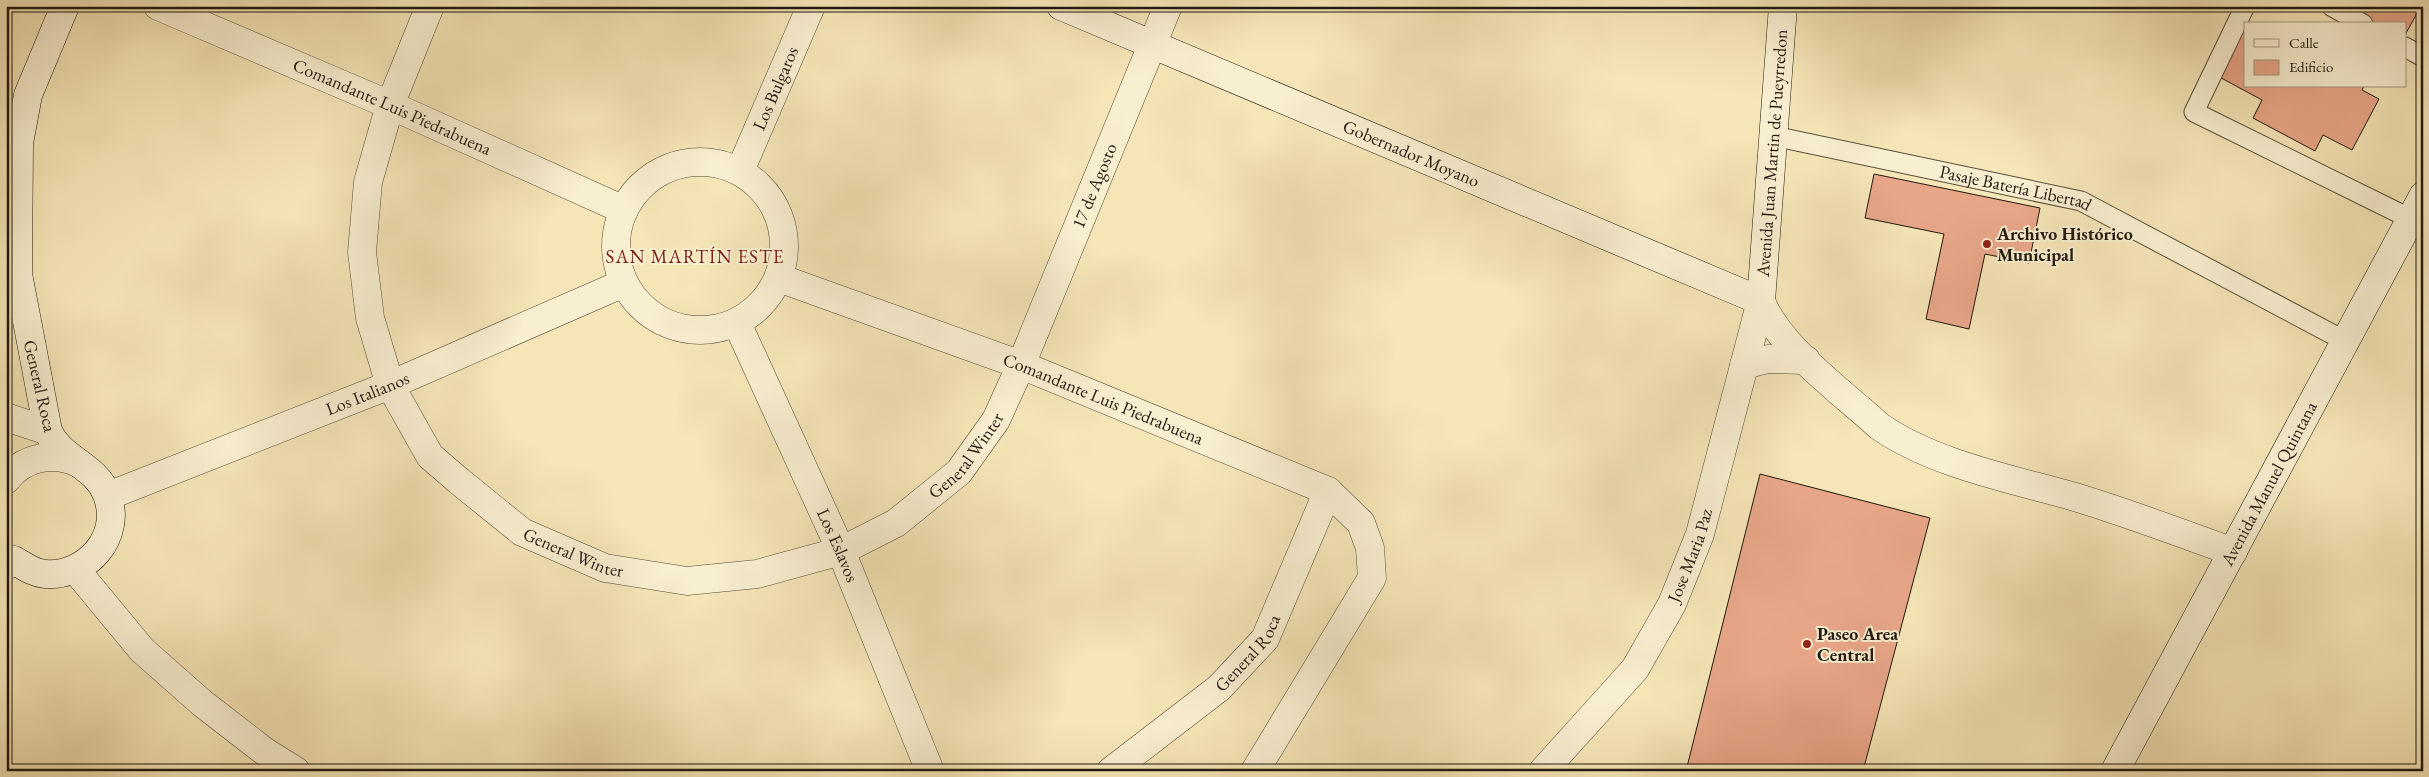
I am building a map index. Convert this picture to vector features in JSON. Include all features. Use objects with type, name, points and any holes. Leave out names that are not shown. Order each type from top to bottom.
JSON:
[{"type":"street","name":"General Roca","points":[[65,6],[28,95],[19,144],[18,274],[48,431],[58,447],[78,464]]},
{"type":"street","name":"Comandante Luis Piedrabuena","points":[[158,6],[390,105],[624,210]]},
{"type":"street","name":"General Winter","points":[[430,6],[390,105],[368,182],[362,252],[370,318],[390,385],[430,456],[522,532],[605,568],[687,581],[757,574],[841,551],[896,523],[960,472],[996,420],[1021,365]]},
{"type":"street","name":"Los Bulgaros","points":[[740,171],[811,6]]},
{"type":"street","name":"Gobernador Moyano","points":[[1061,6],[1760,301]]},
{"type":"street","name":"17 de Agosto","points":[[1021,365],[1168,6]]},
{"type":"street","name":"Avenida Juan Martin de Pueyrredon","points":[[1760,301],[1783,6]]},
{"type":"street","points":[[714,162],[740,171],[760,186],[775,206],[783,229],[784,254],[779,278],[769,296],[754,312],[736,323],[711,330],[684,330],[660,321],[638,305],[624,283],[616,259],[616,234],[624,210],[640,187],[661,171],[687,163],[714,162]]},
{"type":"street","name":"Avenida Manuel Quintana","points":[[2115,771],[2347,342],[2417,208]]},
{"type":"street","name":"Comandante Luis Piedrabuena","points":[[779,278],[1021,365],[1328,491],[1361,523],[1370,548],[1372,578],[1255,771]]},
{"type":"street","name":"Los Italianos","points":[[108,496],[390,385],[624,283]]},
{"type":"street","points":[[1760,301],[1773,324],[1806,360],[1879,426],[1895,437],[1925,452],[2116,509],[2233,552]]},
{"type":"street","name":"Jose Maria Paz","points":[[1543,771],[1635,669],[1672,604],[1700,534],[1760,301]]},
{"type":"street","name":"Los Eslavos","points":[[736,323],[841,551],[930,771]]},
{"type":"street","points":[[1744,365],[1768,359],[1806,360]]},
{"type":"street","points":[[6,417],[48,431]]},
{"type":"street","points":[[6,480],[22,465],[35,459],[68,458],[99,479],[108,496],[111,513],[109,531],[102,547],[90,560],[75,569],[59,574],[43,574],[9,559]]},
{"type":"street","name":"General Roca","points":[[1111,771],[1219,688],[1265,639],[1328,491]]},
{"type":"street","points":[[75,569],[142,650],[202,703],[264,750],[296,771]]},
{"type":"lane","points":[[2245,6],[2194,112],[2417,208]]},
{"type":"lane","points":[[2332,6],[2360,22]]},
{"type":"lane","points":[[2406,48],[2423,57]]},
{"type":"lane","name":"Pasaje Batería Libertad","points":[[1773,136],[2081,201],[2347,342]]},
{"type":"building","points":[[2346,6],[2421,6],[2406,33],[2406,22],[2358,22]]},
{"type":"building","points":[[2244,25],[2244,88],[2363,88],[2362,90],[2379,99],[2352,150],[2323,135],[2315,151],[2253,118],[2262,100],[2212,73]]},
{"type":"building","name":"Archivo Histórico Municipal","points":[[1874,174],[2040,208],[2029,263],[1985,254],[1969,329],[1926,319],[1944,234],[1865,218]]},
{"type":"building","name":"Paseo Area Central","points":[[1760,474],[1930,518],[1863,771],[1686,771]]},
{"type":"place","name":"Archivo Histórico Municipal","points":[[1987,244]]},
{"type":"place","name":"Paseo Area Central","points":[[1807,644]]},
{"type":"district","name":"SAN MARTÍN ESTE","points":[[695,256]]}]
